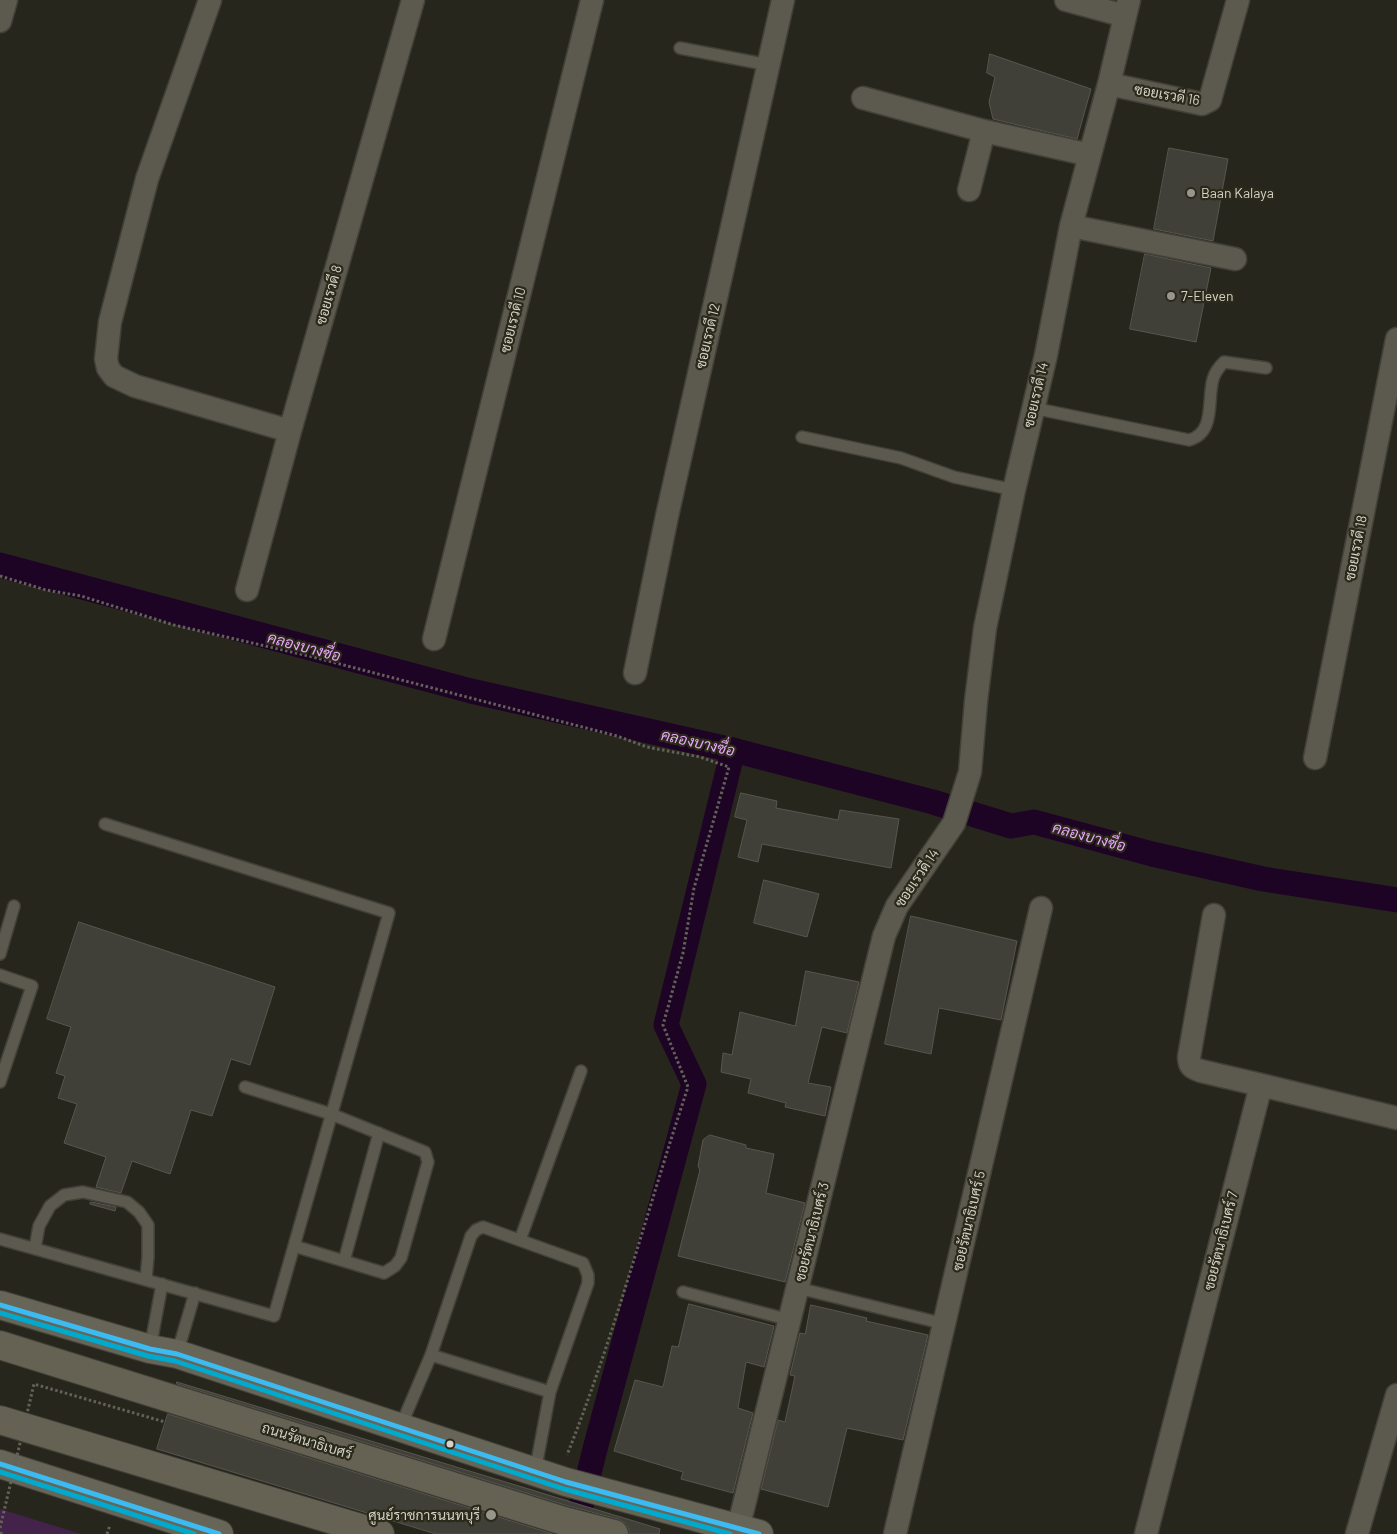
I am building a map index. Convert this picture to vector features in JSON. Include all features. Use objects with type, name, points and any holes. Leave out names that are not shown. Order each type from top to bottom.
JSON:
[{"type":"main road","points":[[0,1305],[150,1349],[177,1354],[553,1478],[748,1531]]},
{"type":"main road","name":"ถนนรัตนาธิเบศร์","points":[[0,1345],[564,1521],[604,1531]]},
{"type":"main road","points":[[0,1420],[380,1534]]},
{"type":"main road","points":[[2,1464],[219,1534]]},
{"type":"street","points":[[0,21],[6,0]]},
{"type":"street","points":[[210,0],[147,179],[110,322],[106,359],[108,368],[114,376],[135,386],[290,431]]},
{"type":"street","name":"ซอยเรวดี 8","points":[[247,590],[290,431],[413,0]]},
{"type":"street","name":"ซอยเรวดี 10","points":[[434,639],[592,0]]},
{"type":"street","name":"ซอยเรวดี 12","points":[[635,673],[667,516],[783,0]]},
{"type":"street","points":[[1066,0],[1127,8]]},
{"type":"street","name":"ซอยเรวดี 16","points":[[1109,84],[1202,104],[1210,100],[1238,0]]},
{"type":"street","name":"ซอยเรวดี 14","points":[[884,936],[897,906],[954,823],[970,772],[985,628],[1014,490],[1046,355],[1071,226],[1127,8]]},
{"type":"street","points":[[863,98],[984,131],[1090,155]]},
{"type":"street","points":[[969,190],[984,131]]},
{"type":"street","points":[[1071,226],[1235,259]]},
{"type":"street","name":"ซอยเรวดี 18","points":[[1316,758],[1394,367],[1397,339]]},
{"type":"street","name":"ซอยรัตนาธิเบศร์ 5","points":[[895,1534],[1041,908]]},
{"type":"street","points":[[1214,915],[1189,1056],[1189,1064],[1192,1068],[1201,1072],[1397,1118]]},
{"type":"street","name":"ซอยรัตนาธิเบศร์ 3","points":[[748,1531],[790,1320],[884,936]]},
{"type":"street","name":"ซอยรัตนาธิเบศร์ 7","points":[[1146,1534],[1260,1085]]},
{"type":"street","points":[[1357,1534],[1397,1396]]},
{"type":"lane","points":[[680,48],[769,65]]},
{"type":"lane","points":[[1033,408],[1189,440],[1198,437],[1204,430],[1208,417],[1213,380],[1217,370],[1224,362],[1266,368]]},
{"type":"lane","points":[[802,437],[901,458],[954,477],[1014,490]]},
{"type":"lane","points":[[0,1239],[274,1316],[389,913],[105,824]]},
{"type":"lane","points":[[0,954],[14,906]]},
{"type":"lane","points":[[0,975],[32,986],[0,1082]]},
{"type":"lane","points":[[520,1240],[581,1071]]},
{"type":"lane","points":[[245,1087],[331,1114],[425,1152],[428,1162],[401,1258],[394,1266],[384,1272],[294,1246]]},
{"type":"lane","points":[[344,1261],[379,1133]]},
{"type":"lane","points":[[35,1248],[39,1226],[50,1206],[64,1195],[83,1192],[126,1202],[139,1212],[148,1225],[146,1279]]},
{"type":"lane","points":[[400,1428],[431,1355],[471,1236],[476,1230],[483,1227],[583,1263],[588,1275],[588,1283],[550,1392],[553,1478]]},
{"type":"lane","points":[[150,1349],[162,1284]]},
{"type":"lane","points":[[798,1288],[945,1324]]},
{"type":"lane","points":[[683,1292],[790,1320]]},
{"type":"lane","points":[[177,1354],[195,1293]]},
{"type":"lane","points":[[431,1355],[550,1392]]},
{"type":"path","points":[[0,576],[46,590],[81,596],[174,625],[309,656],[618,736],[647,747],[700,756],[728,767],[694,888],[683,953],[663,1025],[688,1087],[609,1339],[553,1478]]},
{"type":"path","points":[[0,1528],[34,1384],[165,1422]]},
{"type":"shaded area","points":[[0,1509],[81,1534],[0,1534]]},
{"type":"building","points":[[990,54],[1091,89],[1077,139],[993,119],[989,102],[995,77],[987,73]]},
{"type":"building","name":"Baan Kalaya","points":[[1169,148],[1228,159],[1213,241],[1154,229]]},
{"type":"building","name":"7-Eleven","points":[[1145,254],[1211,268],[1196,342],[1130,329]]},
{"type":"building","points":[[741,793],[777,801],[776,808],[838,820],[840,810],[899,819],[891,868],[762,844],[758,862],[738,857],[747,820],[735,817]]},
{"type":"building","points":[[764,880],[819,894],[807,937],[754,923]]},
{"type":"building","points":[[911,916],[1017,941],[1001,1020],[939,1008],[931,1054],[885,1044]]},
{"type":"building","points":[[79,922],[275,987],[250,1065],[231,1059],[212,1116],[191,1110],[170,1174],[132,1161],[121,1193],[96,1187],[106,1157],[64,1143],[77,1104],[58,1098],[65,1076],[56,1073],[71,1027],[47,1019]]},
{"type":"building","points":[[806,971],[859,982],[847,1033],[822,1027],[808,1083],[831,1087],[825,1116],[785,1107],[786,1103],[748,1093],[751,1079],[721,1072],[723,1053],[732,1055],[740,1012],[795,1026]]},
{"type":"building","points":[[710,1135],[746,1145],[746,1148],[774,1154],[766,1193],[805,1203],[785,1282],[678,1256],[700,1170],[698,1166],[703,1140]]},
{"type":"building","points":[[91,1202],[116,1207],[115,1211],[90,1204]]},
{"type":"building","points":[[689,1304],[774,1326],[764,1367],[746,1362],[738,1408],[753,1413],[733,1493],[681,1479],[683,1472],[614,1451],[635,1380],[663,1387],[672,1346],[678,1347]]},
{"type":"building","points":[[811,1305],[867,1318],[866,1321],[928,1335],[903,1440],[847,1428],[828,1507],[761,1489],[778,1420],[785,1422],[795,1376],[790,1375],[800,1333],[805,1334]]},
{"type":"building","points":[[177,1382],[660,1529],[659,1534],[629,1534],[629,1529],[625,1523],[618,1519],[568,1506],[177,1384]]},
{"type":"building","points":[[168,1414],[553,1534],[436,1534],[157,1449]]},
{"type":"waterway","name":"คลองบางซื่อ","points":[[0,565],[471,691],[733,750],[933,802],[1011,826],[1034,822],[1152,854],[1263,879],[1397,900]]},
{"type":"waterway","points":[[574,1534],[596,1445],[694,1084],[666,1025],[733,750]]},
{"type":"transit line","points":[[0,1305],[150,1349],[177,1354],[566,1482],[759,1534]]},
{"type":"transit line","points":[[0,1313],[148,1356],[175,1361],[564,1489],[730,1534]]},
{"type":"transit line","points":[[0,1464],[219,1534]]},
{"type":"transit line","points":[[0,1472],[194,1534]]},
{"type":"place","name":"Baan Kalaya","points":[[1191,193]]},
{"type":"place","name":"7-Eleven","points":[[1171,296]]},
{"type":"place","name":"ศูนย์ราชการนนทบุรี","points":[[491,1515]]}]
